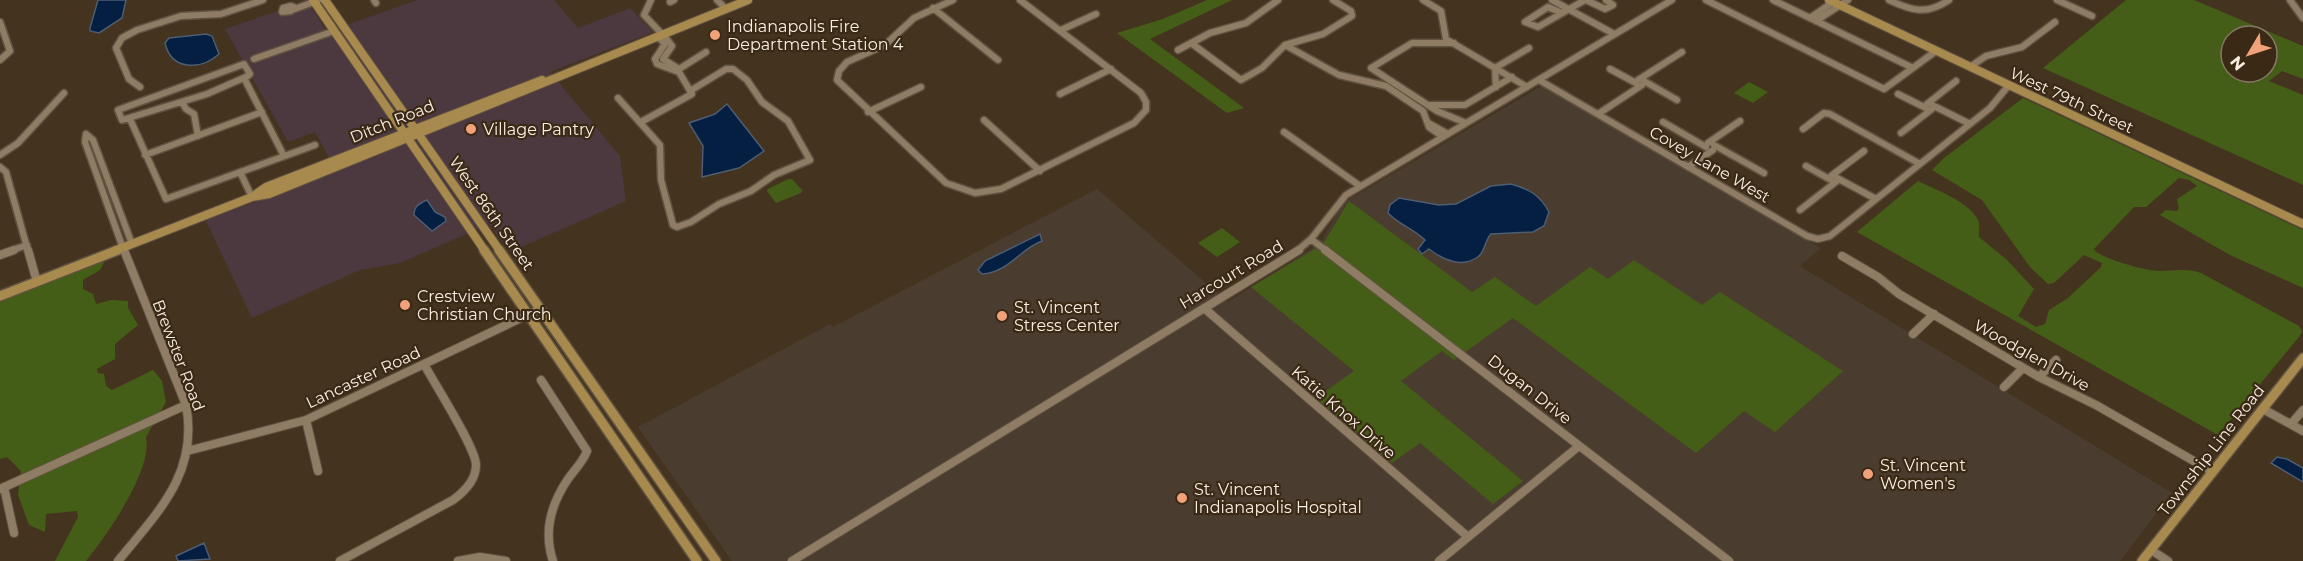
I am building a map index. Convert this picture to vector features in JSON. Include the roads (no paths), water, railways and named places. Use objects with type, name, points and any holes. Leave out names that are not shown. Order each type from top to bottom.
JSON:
[{"type":"main road","name":"West 86th Street","points":[[325,0],[716,561]]},
{"type":"main road","name":"Ditch Road","points":[[0,296],[252,197],[269,194],[406,135],[536,87],[545,80],[748,0]]},
{"type":"main road","name":"West 86th Street","points":[[314,1],[697,561]]},
{"type":"main road","name":"West 79th Street","points":[[1834,2],[2303,224]]},
{"type":"main road","name":"Township Line Road","points":[[2142,561],[2303,358]]},
{"type":"street","points":[[140,87],[129,79],[116,48],[124,36],[178,17],[220,15],[263,0]]},
{"type":"street","points":[[282,0],[290,8],[314,1]]},
{"type":"street","points":[[651,0],[644,15],[661,35],[665,44],[655,59],[657,64],[665,65],[676,71],[691,93]]},
{"type":"street","points":[[717,0],[726,9]]},
{"type":"street","points":[[953,0],[911,20],[891,42],[847,62],[838,73],[840,86],[946,183],[956,189],[975,193],[994,192],[1040,171],[1136,122],[1148,108],[1146,98],[1141,93],[1020,0]]},
{"type":"street","points":[[1178,50],[1210,33],[1246,23],[1265,7],[1278,0]]},
{"type":"street","points":[[1191,43],[1241,80],[1261,69],[1285,45],[1323,34],[1353,14],[1333,0]]},
{"type":"street","points":[[1423,0],[1441,10],[1446,35],[1454,43],[1530,85]]},
{"type":"street","points":[[1552,0],[1614,34]]},
{"type":"street","points":[[1562,13],[1548,7],[1525,22],[1537,27],[1586,0],[1604,9],[1613,5],[1606,0]]},
{"type":"street","name":"Harcourt Road","points":[[792,561],[1312,240],[1332,208],[1360,186],[1672,0]]},
{"type":"street","points":[[1706,0],[1884,89],[1936,51]]},
{"type":"street","points":[[1773,0],[1913,68]]},
{"type":"street","points":[[1813,20],[1834,2],[1848,0]]},
{"type":"street","points":[[1888,0],[1920,12],[1934,10],[1949,0]]},
{"type":"street","points":[[2057,0],[2092,16]]},
{"type":"street","points":[[2290,0],[2303,18]]},
{"type":"street","points":[[933,9],[998,60]]},
{"type":"street","points":[[1061,30],[1096,14]]},
{"type":"street","points":[[0,22],[10,51],[0,60]]},
{"type":"street","points":[[1970,67],[1986,56],[2022,47],[2055,22]]},
{"type":"street","points":[[254,59],[334,31]]},
{"type":"street","points":[[1446,35],[1530,85]]},
{"type":"street","points":[[1454,43],[1411,43],[1371,67],[1427,104],[1466,123]]},
{"type":"street","points":[[1285,45],[1339,75],[1386,86],[1423,111],[1429,127],[1446,135]]},
{"type":"street","points":[[1497,66],[1529,48]]},
{"type":"street","points":[[676,71],[706,52]]},
{"type":"street","points":[[1598,114],[1682,52]]},
{"type":"street","points":[[244,64],[250,74],[244,78],[182,102],[122,120],[119,109],[244,64]]},
{"type":"street","points":[[1496,87],[1497,66]]},
{"type":"street","points":[[618,98],[660,145],[661,180],[673,225],[677,227],[693,221],[720,204],[751,192],[772,176],[810,160],[810,156],[788,122],[762,102],[747,80],[729,68],[641,122]]},
{"type":"street","points":[[1060,94],[1111,69]]},
{"type":"street","points":[[1610,69],[1677,100]]},
{"type":"street","points":[[1427,104],[1465,105],[1512,77]]},
{"type":"street","points":[[244,78],[284,156]]},
{"type":"street","name":"Covey Lane West","points":[[1539,80],[1807,236],[1816,239],[1830,237],[1992,106],[2009,85]]},
{"type":"street","points":[[1901,133],[1956,81]]},
{"type":"street","points":[[868,112],[921,87]]},
{"type":"street","points":[[0,155],[18,143],[64,93]]},
{"type":"street","points":[[1898,94],[1970,124]]},
{"type":"street","points":[[182,102],[186,109],[194,114],[198,136]]},
{"type":"street","points":[[145,155],[262,112]]},
{"type":"street","points":[[1803,129],[1824,113],[1830,114],[1920,164]]},
{"type":"street","points":[[130,119],[166,199],[315,145]]},
{"type":"street","points":[[984,120],[1040,171]]},
{"type":"street","points":[[1688,167],[1740,121]]},
{"type":"street","points":[[1663,122],[1764,173]]},
{"type":"street","points":[[1284,132],[1360,186]]},
{"type":"street","name":"Brewster Road","points":[[118,561],[172,491],[190,450],[192,426],[186,405],[123,248],[85,142],[86,134],[93,140],[132,244]]},
{"type":"street","points":[[1800,210],[1864,151]]},
{"type":"street","points":[[0,166],[6,172],[37,282]]},
{"type":"street","points":[[1806,166],[1876,199]]},
{"type":"street","points":[[240,172],[252,197]]},
{"type":"street","name":"Dugan Drive","points":[[1312,240],[1730,561]]},
{"type":"street","points":[[0,255],[27,245]]},
{"type":"street","name":"Woodglen Drive","points":[[1842,256],[2023,368],[2096,405],[2213,472]]},
{"type":"street","name":"Katie Knox Drive","points":[[1204,308],[1467,537]]},
{"type":"street","name":"Lancaster Road","points":[[190,450],[306,420],[540,309]]},
{"type":"street","points":[[1913,334],[1934,314]]},
{"type":"street","points":[[2039,377],[2056,360]]},
{"type":"street","points":[[340,561],[450,502],[471,481],[476,468],[475,458],[424,364]]},
{"type":"street","points":[[2004,387],[2023,368]]},
{"type":"street","points":[[541,380],[586,452],[563,486],[552,510],[548,540],[552,561]]},
{"type":"street","points":[[14,533],[2,488],[186,405]]},
{"type":"street","points":[[2263,409],[2303,431]]},
{"type":"street","points":[[2291,424],[2303,410]]},
{"type":"street","points":[[306,420],[318,471]]},
{"type":"street","points":[[1439,561],[1579,446]]},
{"type":"street","points":[[2151,550],[2168,561]]},
{"type":"street","points":[[458,561],[480,557],[506,561]]},
{"type":"water","points":[[98,0],[126,0],[122,18],[99,33],[90,31]]},
{"type":"water","points":[[206,34],[212,36],[219,54],[211,60],[187,65],[180,63],[168,52],[165,43],[169,38]]},
{"type":"water","points":[[727,104],[764,151],[739,168],[702,177],[703,146],[689,123],[715,114]]},
{"type":"water","points":[[1511,184],[1529,191],[1542,201],[1549,212],[1544,226],[1533,232],[1491,234],[1481,254],[1466,262],[1453,262],[1429,249],[1422,254],[1418,249],[1425,240],[1388,213],[1390,205],[1399,198],[1439,205],[1456,204],[1491,186]]},
{"type":"water","points":[[427,200],[435,212],[445,217],[446,221],[432,231],[414,215],[416,207]]},
{"type":"water","points":[[1040,234],[1042,241],[1034,244],[1007,265],[991,273],[982,274],[978,270],[985,261]]},
{"type":"water","points":[[2277,457],[2287,459],[2303,468],[2303,482],[2271,463]]},
{"type":"water","points":[[204,543],[210,559],[178,561],[176,556]]},
{"type":"place","name":"Indianapolis Fire Department Station 4","points":[[715,35]]},
{"type":"place","name":"Village Pantry","points":[[471,129]]},
{"type":"place","name":"Crestview Christian Church","points":[[405,305]]},
{"type":"place","name":"St. Vincent Stress Center","points":[[1002,316]]},
{"type":"place","name":"St. Vincent Women's","points":[[1868,474]]},
{"type":"place","name":"St. Vincent Indianapolis Hospital","points":[[1182,498]]}]
